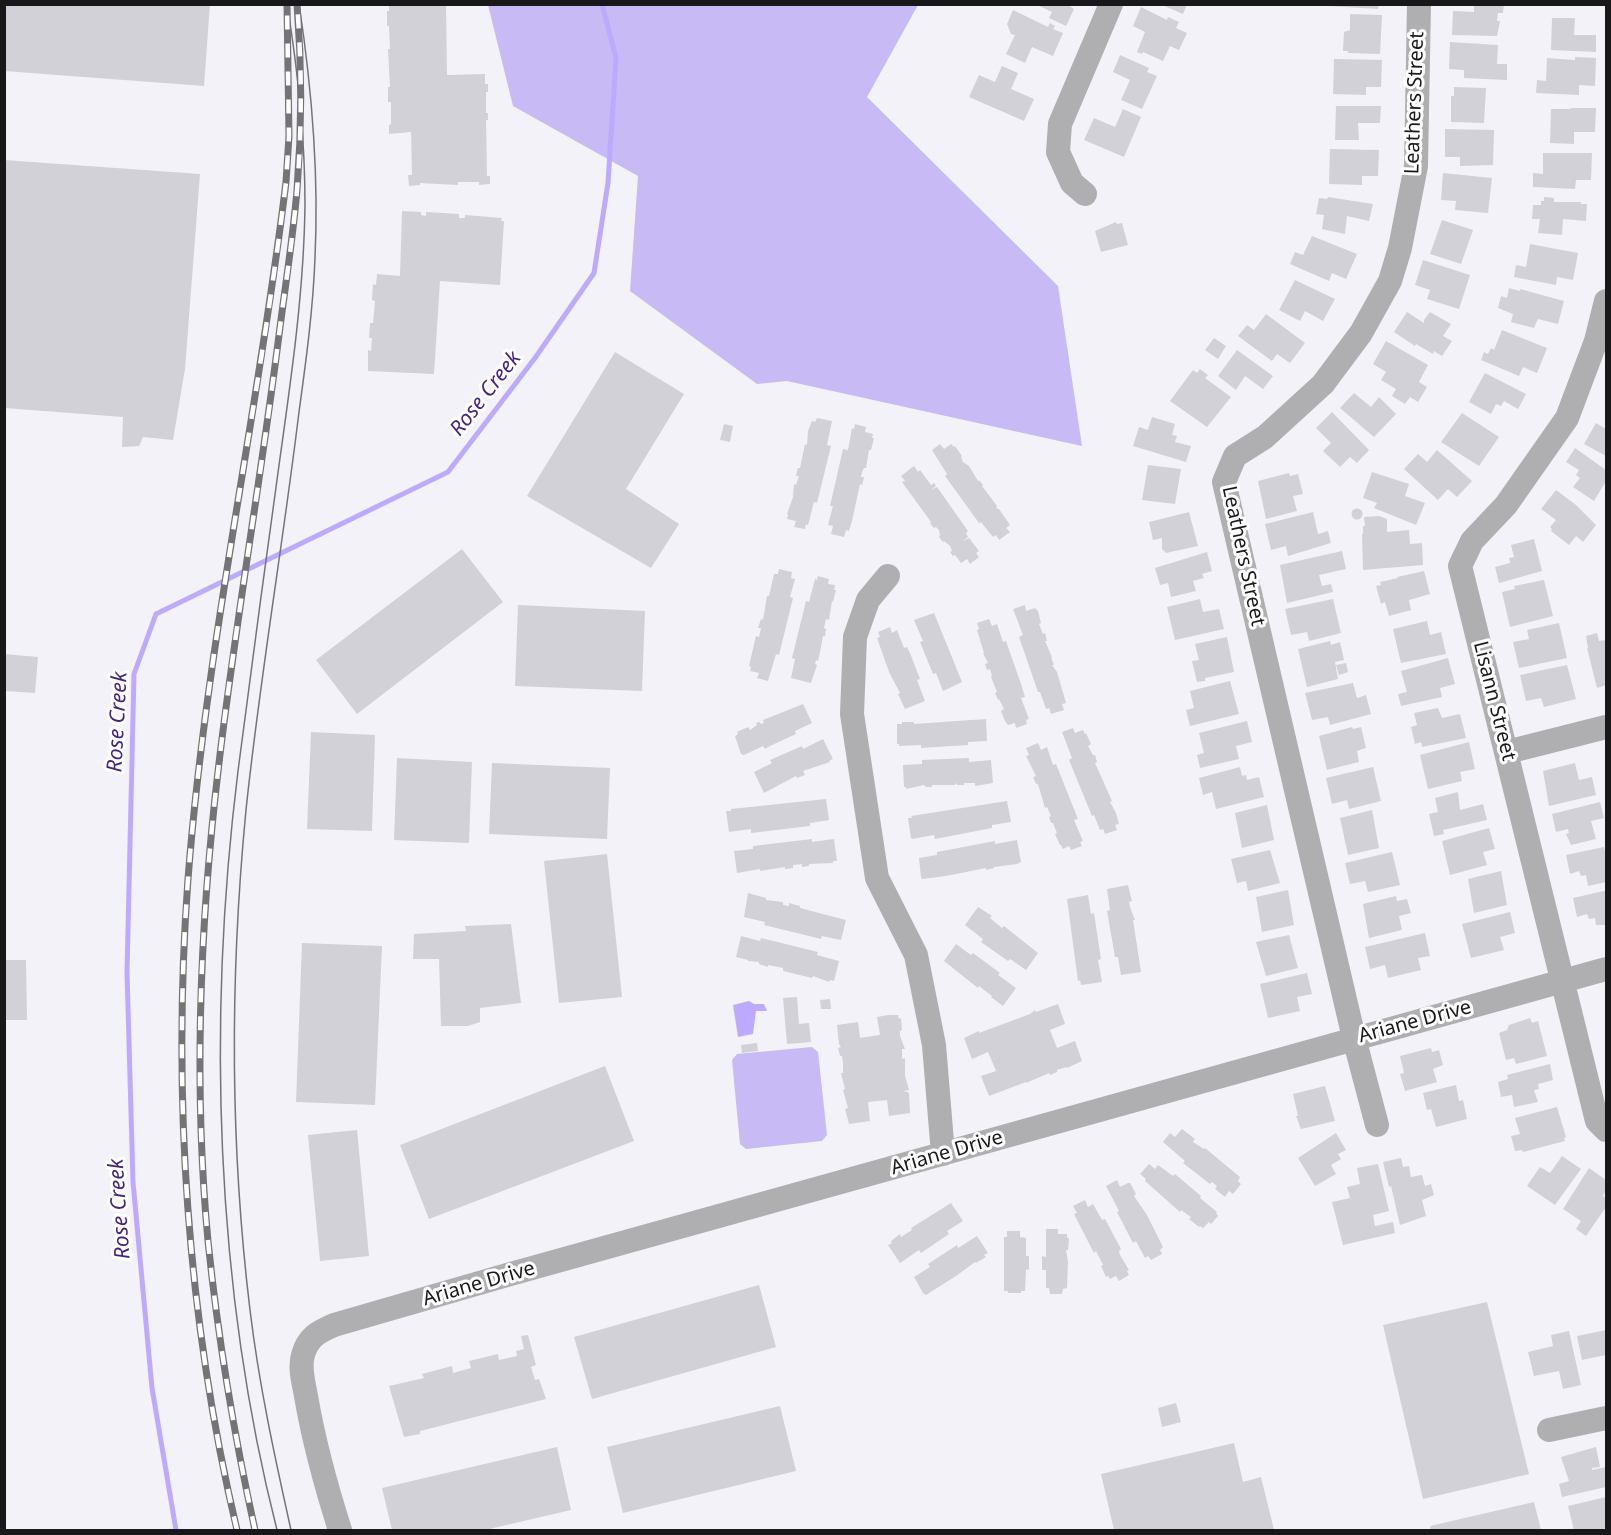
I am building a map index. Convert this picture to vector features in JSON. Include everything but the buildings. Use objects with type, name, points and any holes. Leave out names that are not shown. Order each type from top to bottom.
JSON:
[{"type":"street","points":[[1085,194],[1072,183],[1058,152],[1060,124],[1111,4]]},
{"type":"street","name":"Leathers Street","points":[[1377,1125],[1354,1038],[1224,482],[1235,456],[1265,436],[1323,384],[1361,333],[1390,281],[1400,248],[1416,166],[1419,4]]},
{"type":"street","name":"Lisann Street","points":[[1606,301],[1596,340],[1567,418],[1506,505],[1472,541],[1460,566],[1597,1121],[1606,1131]]},
{"type":"street","points":[[888,576],[868,600],[855,638],[852,714],[877,878],[916,955],[934,1045],[943,1154]]},
{"type":"street","points":[[1507,752],[1606,727]]},
{"type":"street","name":"Ariane Drive","points":[[340,1530],[314,1439],[302,1378],[302,1357],[317,1332],[334,1325],[1606,969]]},
{"type":"street","points":[[1549,1430],[1606,1418]]},
{"type":"shaded area","points":[[488,5],[918,5],[867,97],[1058,286],[1082,446],[787,381],[757,384],[630,291],[638,176],[513,106]]},
{"type":"shaded area","points":[[749,1001],[754,1004],[764,1004],[767,1011],[756,1011],[753,1034],[738,1037],[733,1005]]},
{"type":"shaded area","points":[[812,1047],[818,1052],[827,1135],[822,1141],[746,1149],[740,1144],[732,1060],[737,1054]]},
{"type":"waterway","name":"Rose Creek","points":[[176,1530],[152,1388],[133,1182],[127,972],[134,674],[156,614],[448,472],[535,358],[594,273],[608,183],[616,58],[602,4]]},
{"type":"tram line","points":[[277,1530],[256,1438],[240,1344],[229,1249],[220,1057],[222,960],[228,865],[253,654],[293,363],[302,268],[305,204],[304,154],[298,79],[287,4]]},
{"type":"tram line","points":[[291,1530],[273,1449],[250,1310],[243,1248],[234,1060],[237,935],[246,810],[304,374],[314,277],[315,163],[308,68],[299,4]]},
{"type":"railway","points":[[237,1530],[206,1370],[195,1289],[183,1125],[183,961],[196,791],[207,704],[286,182],[289,136],[287,4]]},
{"type":"railway","points":[[255,1530],[227,1386],[208,1241],[201,1121],[201,1002],[212,822],[295,208],[301,97],[297,4]]}]
